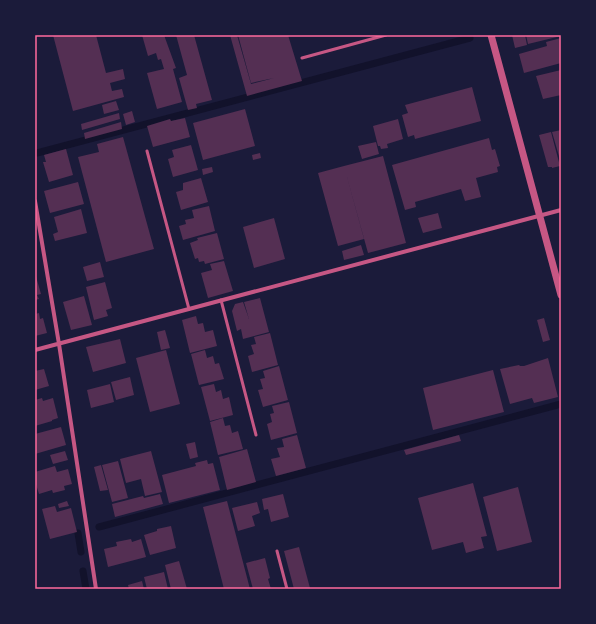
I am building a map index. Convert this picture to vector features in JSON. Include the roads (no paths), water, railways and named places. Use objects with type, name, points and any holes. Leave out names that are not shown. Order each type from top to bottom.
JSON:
[{"type":"street","points":[[491,35],[561,295]]},
{"type":"street","points":[[35,202],[37,222],[59,344],[96,589]]},
{"type":"street","points":[[35,350],[561,210]]},
{"type":"lane","points":[[302,58],[386,35]]},
{"type":"lane","points":[[147,151],[189,309]]},
{"type":"lane","points":[[221,300],[256,435]]},
{"type":"lane","points":[[277,551],[287,589]]},
{"type":"waterway","points":[[37,153],[470,38]]},
{"type":"waterway","points":[[99,527],[561,404]]},
{"type":"waterway","points":[[78,533],[81,552]]},
{"type":"waterway","points":[[83,571],[86,589]]}]
